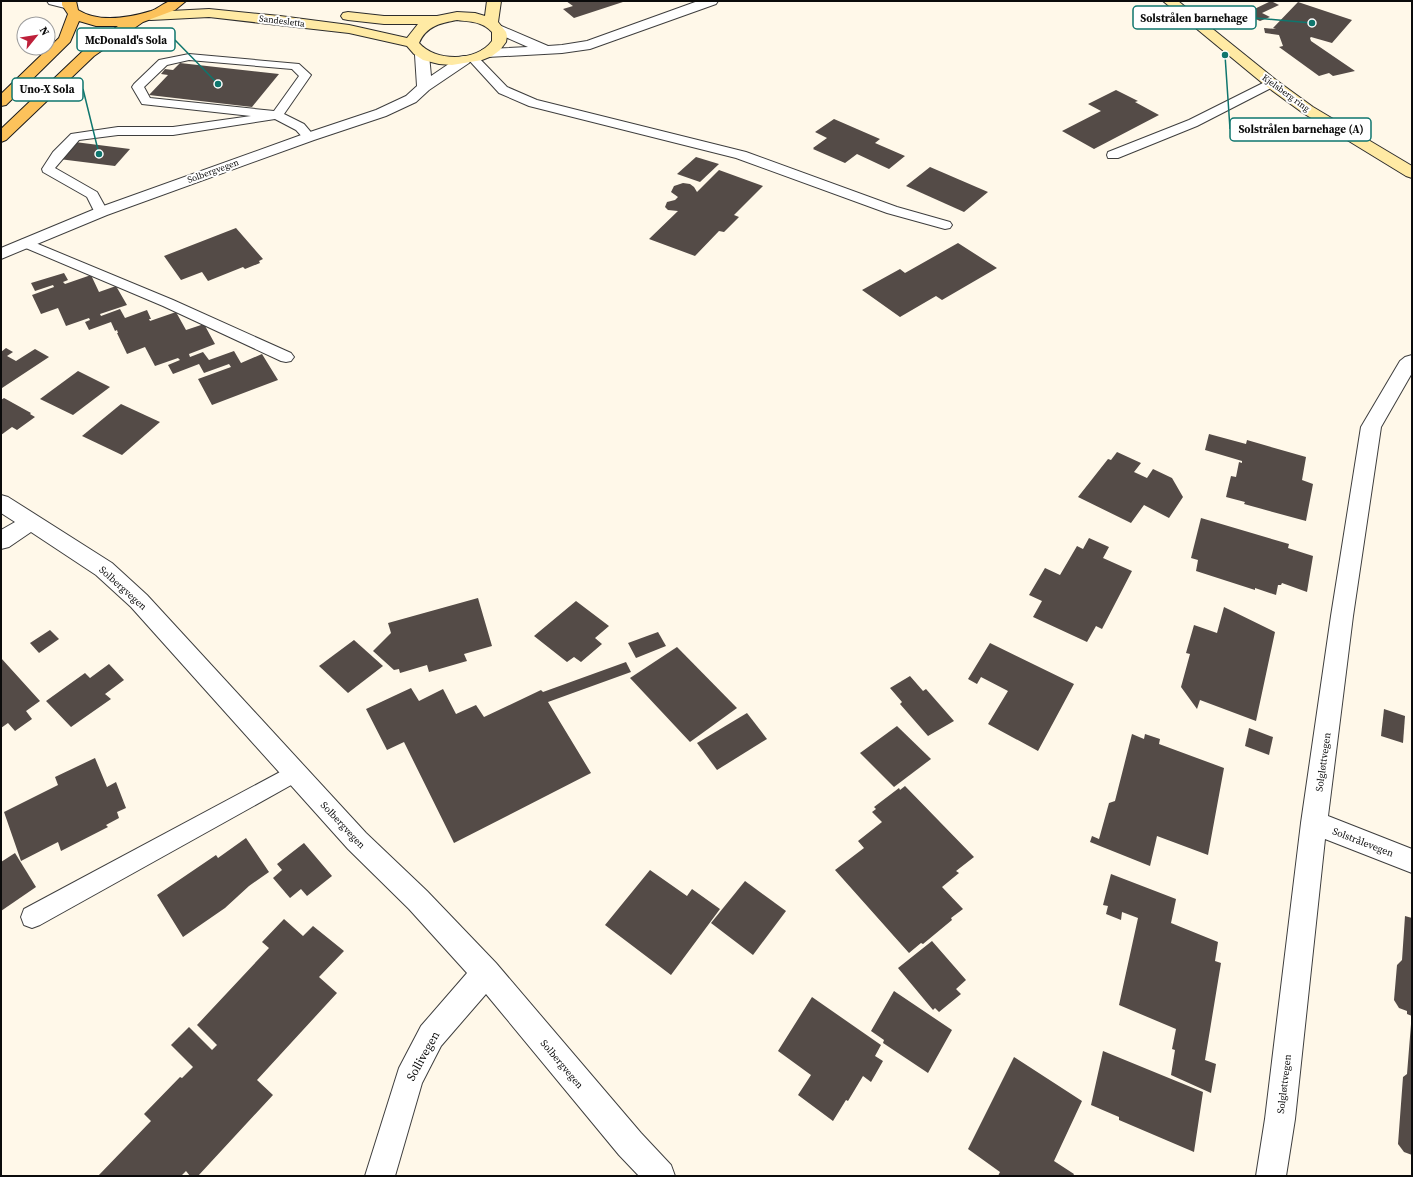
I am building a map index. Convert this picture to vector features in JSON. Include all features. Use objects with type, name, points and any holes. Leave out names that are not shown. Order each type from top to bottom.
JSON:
[{"type":"main road","points":[[1,137],[89,53],[110,37],[144,18],[165,10],[178,1]]},
{"type":"main road","points":[[1,102],[65,39],[71,7],[85,19],[100,22],[118,22],[144,18]]},
{"type":"street","points":[[54,1],[71,7]]},
{"type":"street","points":[[475,57],[495,47],[500,41],[501,35],[495,26],[494,1]]},
{"type":"street","points":[[412,43],[415,50],[422,55],[433,59],[448,61],[590,45],[711,1]]},
{"type":"street","name":"Kjelsberg ring","points":[[1170,1],[1271,83],[1308,110],[1412,173]]},
{"type":"street","name":"Sandesletta","points":[[144,18],[209,13],[349,29],[412,43],[414,34],[423,26],[437,20],[458,5]]},
{"type":"street","name":"Sandesletta","points":[[275,7],[384,20],[437,20],[476,17],[495,26]]},
{"type":"street","points":[[495,26],[548,50]]},
{"type":"street","points":[[422,55],[424,87]]},
{"type":"street","name":"Solbergvegen","points":[[1,254],[101,212],[309,137],[381,113],[411,99],[424,87],[475,57]]},
{"type":"street","name":"Solgløttvegen","points":[[1271,1176],[1280,1119],[1314,823],[1342,616],[1371,427],[1407,365],[1412,361]]},
{"type":"street","name":"Solbergvegen","points":[[1,503],[104,569],[139,601],[357,840],[418,900],[486,973],[630,1144],[660,1176]]},
{"type":"street","points":[[1,541],[32,522]]},
{"type":"street","name":"Solstrålevegen","points":[[1314,823],[1412,861]]},
{"type":"street","name":"Sollivegen","points":[[380,1176],[409,1078],[431,1036],[486,973]]},
{"type":"lane","points":[[101,212],[92,196],[48,169],[75,137],[118,132],[173,131],[277,115],[304,75],[295,66],[189,57],[163,62],[138,87],[146,101],[277,115],[300,127],[309,137]]},
{"type":"lane","points":[[475,57],[503,90],[533,103],[741,156],[892,210],[945,225]]},
{"type":"lane","points":[[1113,155],[1193,123],[1271,83]]},
{"type":"lane","points":[[26,243],[168,303],[286,357]]},
{"type":"lane","points":[[32,917],[295,773]]},
{"type":"building","points":[[566,1],[626,1],[574,18],[563,9],[573,6]]},
{"type":"building","points":[[1271,1],[1279,5],[1262,13],[1270,17],[1260,21],[1244,14]]},
{"type":"building","points":[[1298,2],[1352,20],[1332,43],[1310,38],[1311,41],[1355,71],[1333,76],[1329,73],[1319,76],[1279,47],[1283,46],[1279,35],[1265,33],[1264,28],[1276,29],[1273,28]]},
{"type":"building","points":[[180,63],[279,74],[252,107],[149,95],[168,75],[161,74],[165,69],[173,70]]},
{"type":"building","points":[[1116,90],[1138,101],[1135,102],[1159,115],[1094,149],[1062,131],[1101,111],[1088,104]]},
{"type":"building","points":[[834,119],[880,139],[875,143],[905,156],[889,169],[857,154],[845,163],[813,149],[827,138],[815,132]]},
{"type":"building","points":[[75,142],[130,149],[115,166],[59,159]]},
{"type":"building","points":[[696,157],[719,164],[700,182],[677,174]]},
{"type":"building","points":[[930,167],[988,192],[964,212],[906,186]]},
{"type":"building","points":[[719,170],[763,186],[734,215],[739,217],[724,232],[719,231],[695,256],[649,239],[678,211],[668,210],[665,207],[667,202],[675,200],[678,197],[671,192],[674,186],[683,183],[690,184],[697,192]]},
{"type":"building","points":[[236,228],[263,259],[259,261],[260,263],[245,269],[243,267],[208,281],[202,272],[181,280],[164,256]]},
{"type":"building","points":[[958,243],[997,268],[942,300],[936,296],[900,317],[862,290],[900,269],[905,273]]},
{"type":"building","points":[[64,273],[68,280],[63,282],[65,284],[91,275],[99,292],[116,286],[127,305],[100,314],[101,316],[120,309],[125,318],[147,310],[151,319],[149,319],[150,321],[176,312],[186,330],[204,324],[215,344],[189,354],[190,357],[203,352],[209,360],[234,351],[241,363],[262,354],[278,380],[212,405],[198,379],[231,367],[229,364],[204,373],[199,364],[173,374],[168,365],[180,360],[178,358],[155,366],[145,347],[127,354],[117,330],[115,331],[111,322],[89,330],[85,322],[90,320],[89,318],[66,326],[58,308],[41,314],[32,295],[54,287],[53,285],[35,291],[31,283]]},
{"type":"building","points":[[6,348],[13,352],[7,356],[16,361],[35,349],[49,357],[2,388],[1,352]]},
{"type":"building","points":[[78,371],[110,387],[73,415],[40,399]]},
{"type":"building","points":[[4,398],[31,413],[30,414],[35,417],[17,430],[12,427],[1,435],[1,400]]},
{"type":"building","points":[[121,404],[160,422],[122,455],[82,436]]},
{"type":"building","points":[[1209,434],[1246,444],[1247,440],[1306,457],[1302,480],[1313,484],[1306,521],[1244,504],[1245,502],[1226,497],[1231,476],[1236,477],[1239,462],[1242,463],[1242,461],[1205,450]]},
{"type":"building","points":[[1117,452],[1141,463],[1134,472],[1147,478],[1153,469],[1172,478],[1183,497],[1169,518],[1144,505],[1131,523],[1078,497],[1108,459],[1111,460]]},
{"type":"building","points":[[1201,518],[1289,544],[1288,548],[1313,556],[1307,592],[1282,583],[1281,585],[1278,585],[1276,595],[1255,588],[1255,590],[1196,571],[1198,560],[1191,558]]},
{"type":"building","points":[[1089,538],[1109,547],[1103,558],[1132,571],[1102,629],[1096,626],[1087,642],[1033,617],[1042,601],[1029,595],[1045,568],[1060,575],[1077,546],[1083,549]]},
{"type":"building","points":[[478,598],[492,646],[464,654],[467,661],[429,672],[427,665],[400,673],[399,669],[394,670],[373,651],[391,633],[388,623]]},
{"type":"building","points":[[576,601],[609,626],[595,638],[602,644],[581,662],[574,657],[567,662],[534,636]]},
{"type":"building","points":[[1224,607],[1275,632],[1256,721],[1200,700],[1197,709],[1181,687],[1190,654],[1186,653],[1194,625],[1217,633]]},
{"type":"building","points":[[50,630],[59,639],[39,653],[30,643]]},
{"type":"building","points":[[658,632],[666,646],[636,658],[628,643]]},
{"type":"building","points":[[354,640],[383,666],[348,693],[319,666]]},
{"type":"building","points":[[990,643],[1074,684],[1038,751],[988,724],[1008,691],[981,677],[977,684],[968,679]]},
{"type":"building","points":[[677,647],[737,708],[690,742],[630,678]]},
{"type":"building","points":[[1,658],[40,701],[26,711],[32,719],[15,731],[8,723],[1,728]]},
{"type":"building","points":[[626,662],[631,672],[548,702],[591,773],[454,843],[404,742],[387,750],[366,709],[411,688],[419,701],[443,689],[456,714],[476,705],[484,717],[541,690],[543,692]]},
{"type":"building","points":[[109,664],[124,680],[105,694],[111,699],[71,727],[46,701],[85,673],[90,678]]},
{"type":"building","points":[[910,676],[923,691],[926,689],[954,721],[928,736],[900,704],[902,702],[890,688]]},
{"type":"building","points":[[1384,709],[1405,716],[1403,743],[1381,736]]},
{"type":"building","points":[[747,713],[767,739],[717,770],[697,743]]},
{"type":"building","points":[[897,726],[931,759],[894,787],[860,753]]},
{"type":"building","points":[[1249,728],[1273,737],[1269,755],[1245,746]]},
{"type":"building","points":[[1132,734],[1144,739],[1145,734],[1160,739],[1159,744],[1224,768],[1208,855],[1157,836],[1150,866],[1090,842],[1092,836],[1099,839],[1109,803],[1115,801]]},
{"type":"building","points":[[95,758],[107,787],[116,782],[126,808],[117,812],[119,818],[106,825],[108,827],[61,851],[58,842],[21,861],[4,812],[58,785],[55,777]]},
{"type":"building","points":[[905,786],[974,857],[956,871],[959,873],[942,887],[963,909],[923,944],[921,943],[909,953],[835,870],[864,848],[858,841],[882,822],[872,812],[876,809],[874,807],[899,788],[900,790]]},
{"type":"building","points":[[246,838],[269,872],[249,886],[225,908],[183,937],[157,895],[216,855],[218,858]]},
{"type":"building","points":[[304,843],[332,876],[307,896],[301,889],[290,898],[273,878],[282,870],[277,864]]},
{"type":"building","points":[[15,853],[36,887],[1,911],[1,862]]},
{"type":"building","points":[[650,870],[687,896],[692,889],[720,909],[671,975],[605,925]]},
{"type":"building","points":[[1111,874],[1176,899],[1171,923],[1218,942],[1215,961],[1221,963],[1205,1060],[1216,1064],[1211,1093],[1171,1075],[1175,1050],[1172,1049],[1176,1029],[1119,1005],[1138,918],[1122,912],[1121,920],[1106,914],[1108,906],[1103,905]]},
{"type":"building","points":[[745,881],[786,911],[753,955],[711,923]]},
{"type":"building","points":[[1405,916],[1412,918],[1412,1016],[1407,1014],[1407,1011],[1399,1008],[1394,1000],[1397,965],[1402,960]]},
{"type":"building","points":[[284,919],[303,936],[313,926],[344,951],[319,977],[337,993],[257,1080],[273,1095],[198,1176],[190,1176],[186,1171],[181,1176],[98,1176],[151,1121],[144,1114],[180,1077],[182,1078],[193,1067],[171,1045],[189,1027],[212,1050],[217,1045],[197,1025],[269,948],[262,942]]},
{"type":"building","points":[[932,941],[966,980],[956,989],[961,994],[939,1012],[935,1008],[933,1010],[898,968]]},
{"type":"building","points":[[894,991],[952,1030],[928,1073],[883,1043],[884,1040],[871,1031]]},
{"type":"building","points":[[812,997],[881,1045],[875,1056],[883,1061],[871,1082],[863,1076],[848,1101],[846,1100],[833,1121],[798,1095],[811,1075],[778,1051]]},
{"type":"building","points":[[1411,1024],[1412,1155],[1404,1152],[1398,1144],[1403,1077],[1407,1074]]},
{"type":"building","points":[[1103,1051],[1203,1092],[1194,1152],[1119,1120],[1119,1117],[1091,1105]]},
{"type":"building","points":[[1014,1057],[1082,1101],[1054,1161],[1074,1174],[1073,1176],[998,1176],[1000,1172],[968,1149]]},
{"type":"place","name":"Solstrålen barnehage","points":[[1312,23]]},
{"type":"place","name":"Solstrålen barnehage (A)","points":[[1225,55]]},
{"type":"place","name":"McDonald's Sola","points":[[218,84]]},
{"type":"place","name":"Uno-X Sola","points":[[99,154]]}]
